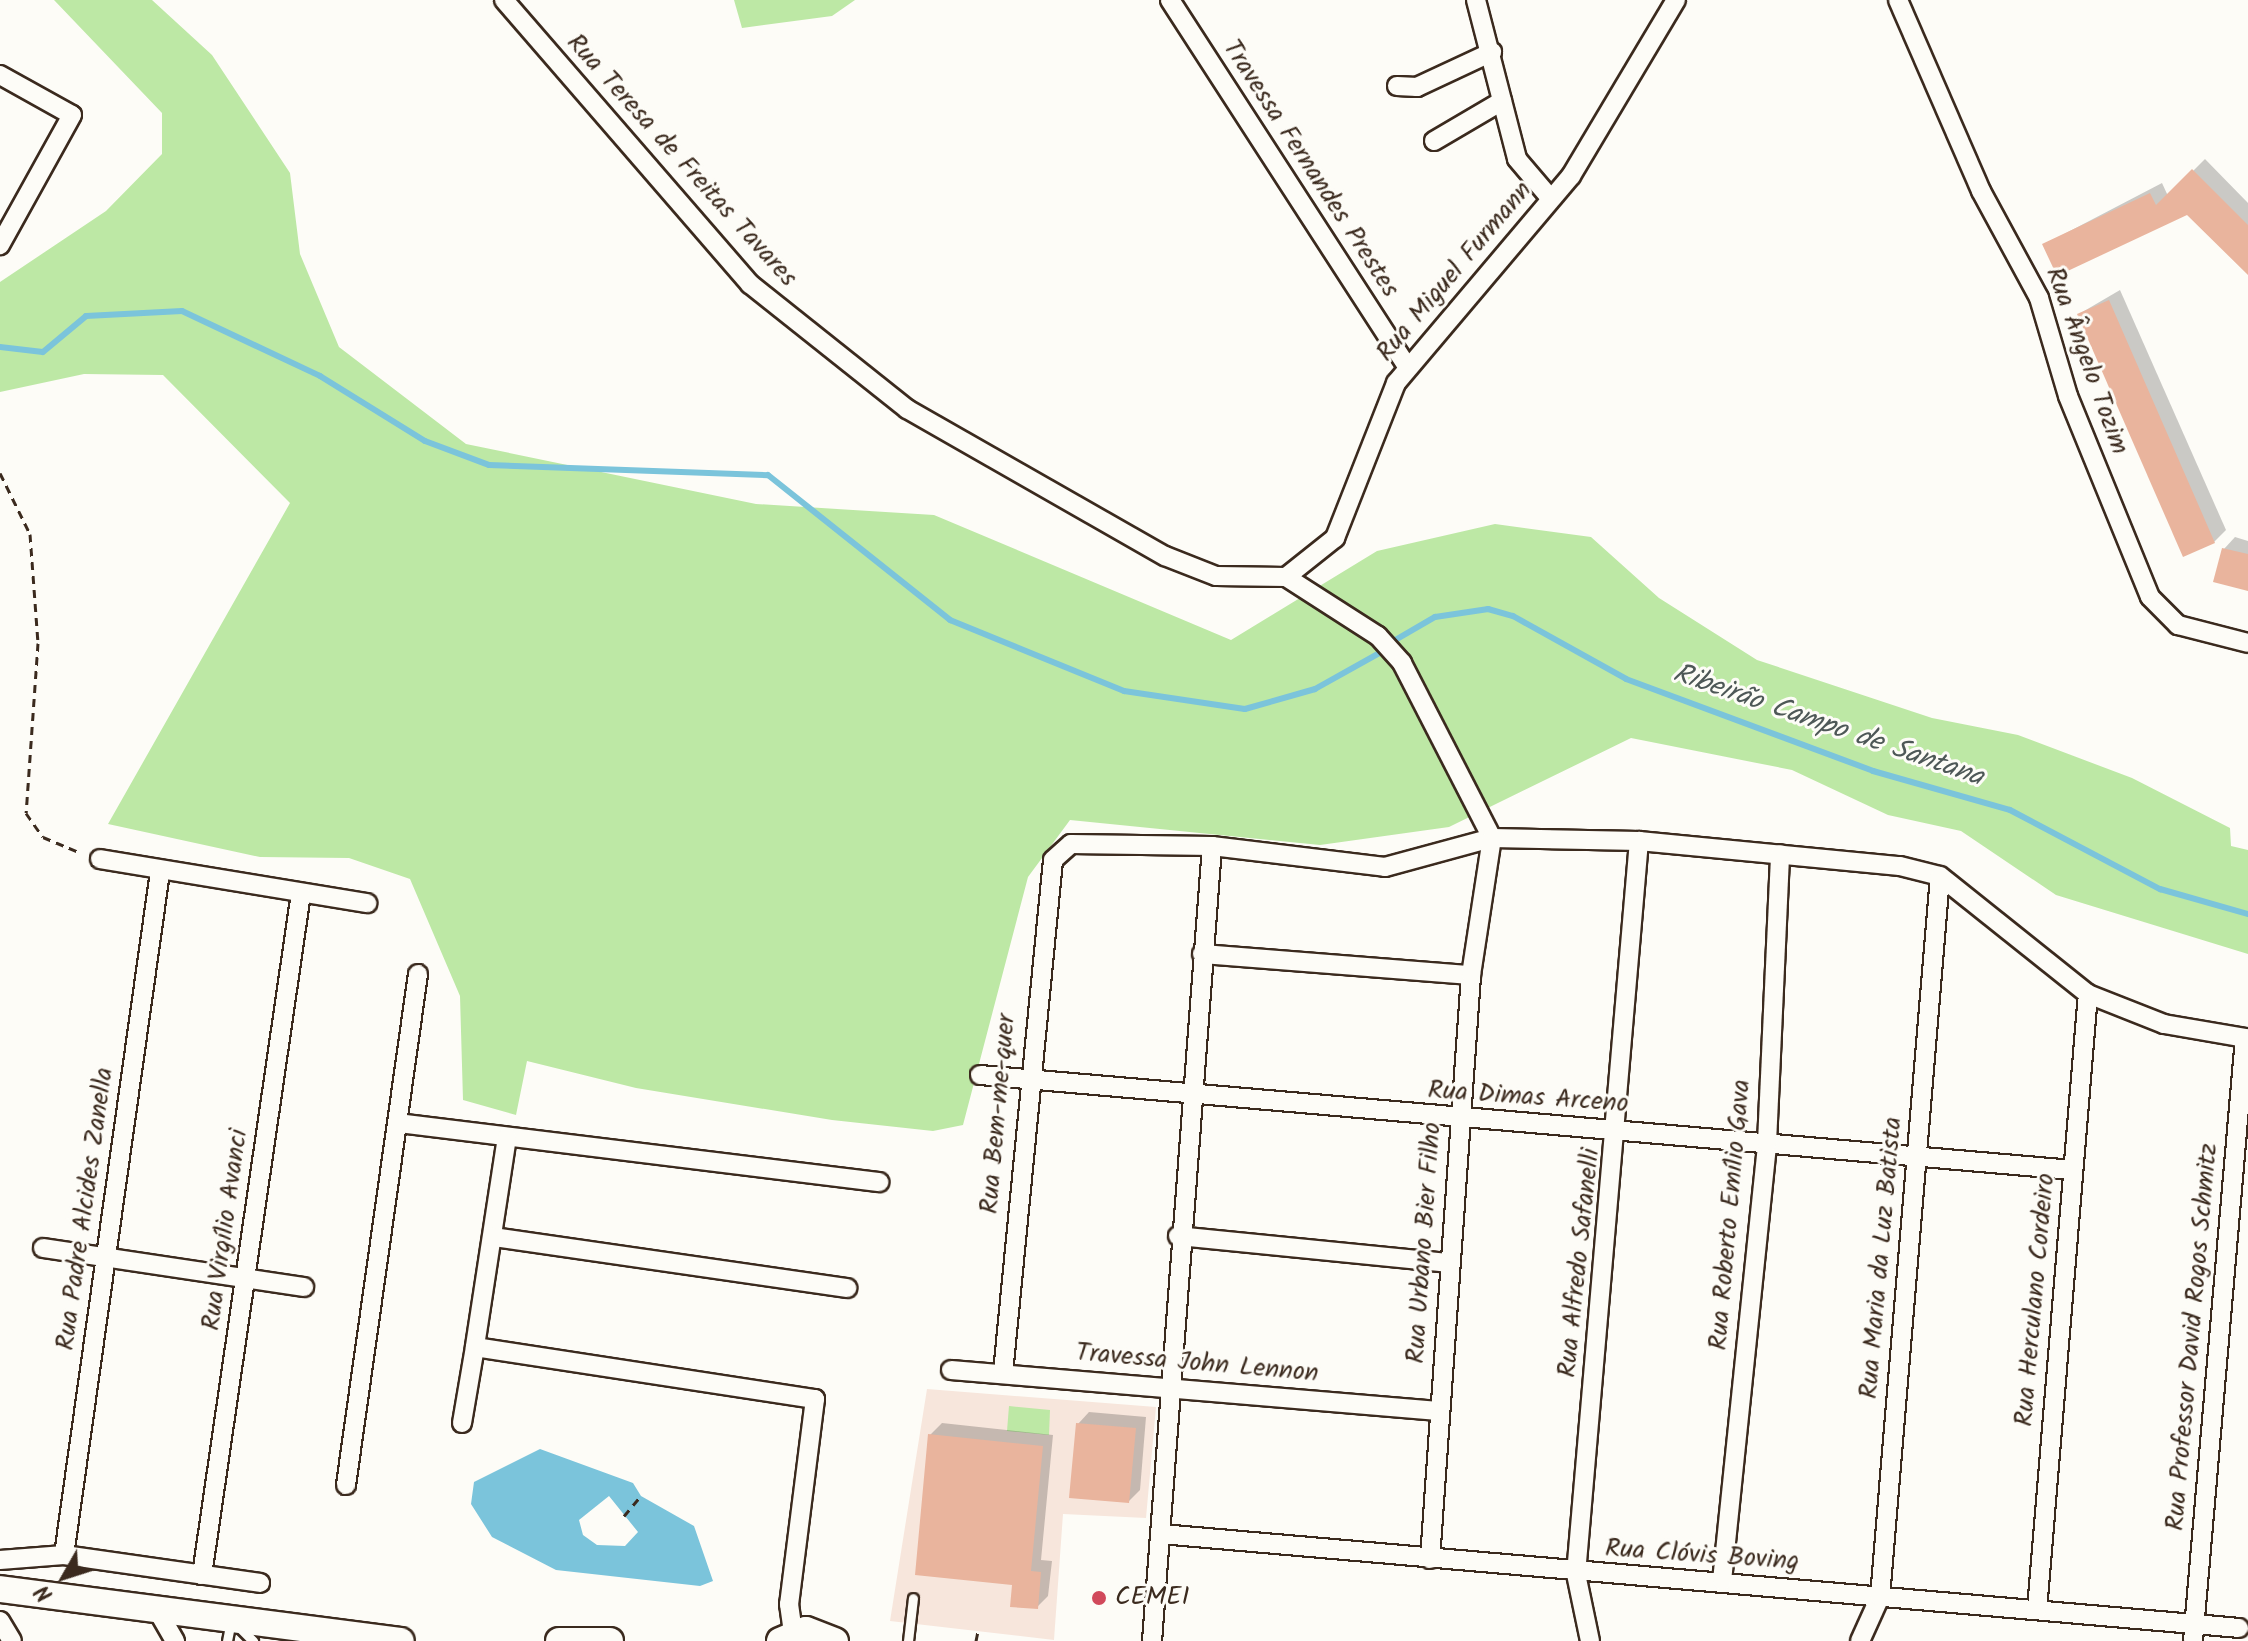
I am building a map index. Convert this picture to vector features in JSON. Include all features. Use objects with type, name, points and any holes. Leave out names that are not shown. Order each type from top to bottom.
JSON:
[{"type":"main road","points":[[0,1589],[232,1615],[289,1632],[401,1641]]},
{"type":"main road","points":[[786,1636],[820,1631],[835,1641]]},
{"type":"main road","points":[[559,1641],[610,1641]]},
{"type":"street","name":"Rua Teresa de Freitas Tavares","points":[[504,0],[724,256],[847,365],[957,443],[1165,556],[1216,576],[1286,577]]},
{"type":"street","name":"Travessa Fernandes Prestes","points":[[1170,0],[1407,367]]},
{"type":"street","points":[[1476,0],[1492,52],[1517,159],[1551,199]]},
{"type":"street","name":"Rua Miguel Furmann","points":[[1286,577],[1335,538],[1378,418],[1407,367],[1551,199],[1590,148],[1676,0]]},
{"type":"street","name":"Rua Ângelo Tozim","points":[[1898,0],[1981,191],[2039,298],[2068,396],[2150,597],[2178,625],[2248,643]]},
{"type":"street","points":[[1397,86],[1417,87],[1492,52]]},
{"type":"street","points":[[0,75],[72,115],[0,245]]},
{"type":"street","points":[[1434,141],[1502,101]]},
{"type":"street","points":[[1286,577],[1393,650],[1492,838]]},
{"type":"street","points":[[1152,1641],[1161,1534],[1165,1388],[1212,846],[1400,866],[1492,838],[1639,841],[1780,854],[1940,876],[2088,994]]},
{"type":"street","name":"Rua Urbano Bier Filho","points":[[1430,1559],[1471,975],[1492,838]]},
{"type":"street","name":"Rua Bem-me-quer","points":[[1003,1373],[1026,1079],[1053,860],[1071,844],[1093,840],[1212,846]]},
{"type":"street","name":"Rua Alfredo Safanelli","points":[[1590,1641],[1576,1574],[1619,1130],[1639,841]]},
{"type":"street","name":"Rua Roberto Emílio Gava","points":[[1722,1581],[1767,1143],[1780,854]]},
{"type":"street","points":[[100,859],[160,872],[367,903]]},
{"type":"street","name":"Rua Padre Alcides Zanella","points":[[64,1555],[160,872]]},
{"type":"street","name":"Rua Maria da Luz Batista","points":[[1860,1641],[1880,1597],[1940,876]]},
{"type":"street","name":"Rua Virgílio Avanci","points":[[202,1575],[301,893]]},
{"type":"street","points":[[1202,954],[1471,975]]},
{"type":"street","points":[[346,1485],[418,974]]},
{"type":"street","name":"Rua Professor David Rogos Schmitz","points":[[2088,994],[2164,1024],[2245,1038],[2194,1632]]},
{"type":"street","name":"Rua Herculano Cordeiro","points":[[2037,1610],[2088,994]]},
{"type":"street","name":"Rua Dimas Arceno","points":[[980,1075],[1460,1121],[1619,1130],[2073,1170]]},
{"type":"street","points":[[398,1123],[879,1182]]},
{"type":"street","points":[[462,1423],[507,1137]]},
{"type":"street","points":[[1178,1236],[1449,1263]]},
{"type":"street","points":[[493,1237],[847,1288]]},
{"type":"street","points":[[43,1248],[304,1287]]},
{"type":"street","points":[[475,1347],[815,1399],[786,1636]]},
{"type":"street","name":"Travessa John Lennon","points":[[951,1370],[1438,1411]]},
{"type":"street","name":"Rua Clóvis Boving","points":[[1161,1534],[1576,1574],[1722,1581],[2037,1610],[2194,1632],[2239,1628]]},
{"type":"street","points":[[0,1560],[64,1555],[260,1583]]},
{"type":"street","points":[[156,1608],[175,1641]]},
{"type":"street","points":[[0,1621],[12,1641]]},
{"type":"lane","points":[[908,1641],[913,1598]]},
{"type":"lane","points":[[227,1641],[232,1615]]},
{"type":"lane","points":[[232,1615],[253,1641]]},
{"type":"path","points":[[0,473],[30,534],[38,643],[26,813],[54,844],[100,859]]},
{"type":"path","points":[[624,1516],[641,1496]]},
{"type":"path","points":[[976,1641],[978,1631]]},
{"type":"shaded area","points":[[927,1389],[1156,1407],[1146,1518],[1063,1514],[1054,1640],[890,1621]]},
{"type":"green space","points":[[54,0],[152,0],[212,55],[290,173],[300,254],[339,347],[466,444],[756,504],[934,515],[1231,640],[1377,551],[1495,524],[1591,537],[1659,598],[1757,660],[1932,718],[2018,735],[2132,778],[2230,828],[2231,846],[2248,850],[2248,954],[2056,895],[1961,831],[1888,815],[1792,770],[1631,738],[1449,827],[1320,845],[1070,820],[1028,877],[963,1125],[933,1131],[832,1120],[636,1088],[527,1061],[516,1115],[463,1100],[460,996],[410,879],[349,858],[260,857],[108,824],[290,503],[163,375],[84,374],[0,392],[0,282],[106,211],[162,154],[162,113]]},
{"type":"green space","points":[[734,0],[855,0],[832,16],[742,28]]},
{"type":"green space","points":[[1009,1406],[1050,1410],[1049,1435],[1007,1431]]},
{"type":"water","points":[[540,1449],[633,1483],[641,1496],[694,1526],[713,1581],[700,1586],[556,1570],[492,1537],[471,1504],[474,1482]],"holes":[[[609,1496],[638,1532],[625,1546],[597,1545],[583,1535],[579,1520]]]},
{"type":"building","points":[[2192,169],[2248,225],[2248,275],[2187,215],[2057,276],[2042,244],[2150,193],[2156,205]]},
{"type":"building","points":[[2109,300],[2215,543],[2183,557],[2077,314]]},
{"type":"building","points":[[2222,548],[2248,554],[2248,591],[2213,582]]},
{"type":"building","points":[[1076,1423],[1136,1428],[1129,1503],[1069,1498]]},
{"type":"building","points":[[928,1434],[1043,1446],[1031,1571],[1041,1572],[1038,1609],[1010,1607],[1012,1585],[915,1575]]},
{"type":"waterway","name":"Ribeirão Campo de Santana","points":[[0,347],[43,352],[86,316],[182,311],[320,376],[425,441],[489,465],[768,475],[950,620],[1124,691],[1245,709],[1315,689],[1378,654]]},
{"type":"waterway","name":"Ribeirão Campo de Santana","points":[[1397,639],[1435,617],[1488,609],[1513,616],[1626,679],[1873,771],[2010,810],[2160,889],[2248,914]]},
{"type":"place","name":"CEMEI","points":[[1099,1598]]}]
